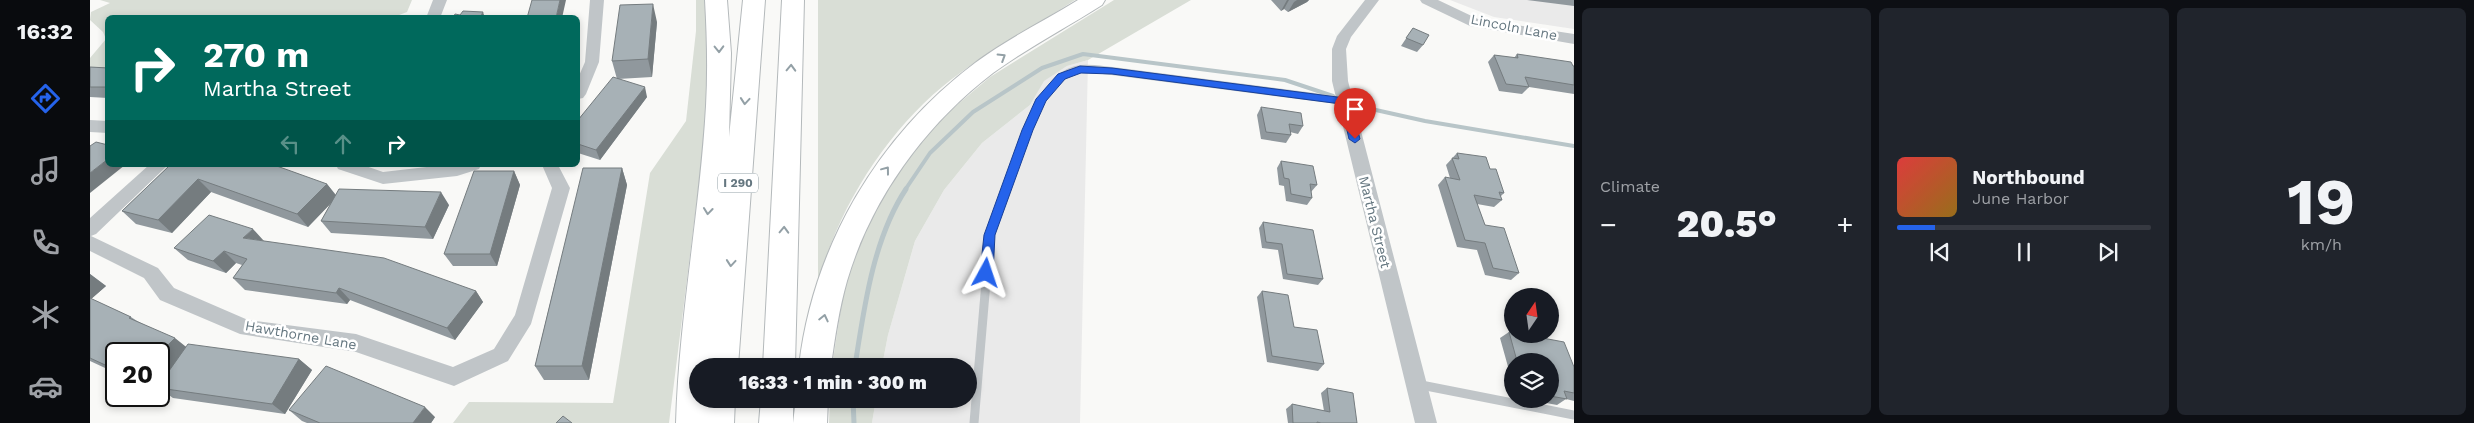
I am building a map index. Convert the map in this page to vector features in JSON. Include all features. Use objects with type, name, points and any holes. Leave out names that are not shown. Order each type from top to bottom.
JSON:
[{"type":"highway","points":[[693,423],[694,356],[718,114],[719,26],[716,0]]},
{"type":"highway","name":"I 290","points":[[723,358],[754,0]]},
{"type":"highway","points":[[779,358],[793,0]]},
{"type":"highway","points":[[816,358],[833,277],[870,191],[922,122],[984,68],[1094,0]]},
{"type":"highway","points":[[717,423],[718,408]]},
{"type":"highway","points":[[776,423],[777,408]]},
{"type":"highway","points":[[810,423],[811,408]]},
{"type":"street","points":[[434,15],[440,0]]},
{"type":"street","points":[[580,89],[592,62],[597,0]]},
{"type":"street","name":"Martha Street","points":[[1372,0],[1344,36],[1340,49],[1340,81],[1426,423]]},
{"type":"street","name":"Lincoln Lane","points":[[1427,0],[1475,23],[1574,39]]},
{"type":"street","points":[[90,126],[105,127]]},
{"type":"street","points":[[90,229],[158,167]]},
{"type":"street","points":[[350,167],[383,178],[457,170],[467,167]]},
{"type":"street","name":"Hawthorne Lane","points":[[90,243],[151,273],[167,294],[247,328],[356,343],[454,377],[501,356],[524,318],[562,188],[551,167]]},
{"type":"lane","points":[[974,423],[990,235],[1028,130],[1042,99],[1062,77],[1080,69],[1112,71],[1345,101]]},
{"type":"lane","points":[[1416,384],[1574,415]]},
{"type":"shaded area","points":[[100,0],[412,0],[407,12],[399,15],[105,15],[105,37],[103,32],[90,20],[91,12],[110,3]]},
{"type":"shaded area","points":[[696,0],[708,0],[711,56],[703,151],[669,423],[453,423],[469,402],[613,403],[650,173],[686,121],[696,31]]},
{"type":"shaded area","points":[[818,0],[1075,0],[990,52],[958,75],[921,106],[901,128],[882,152],[849,204],[836,232],[818,287]]},
{"type":"shaded area","points":[[1114,0],[1191,0],[1088,60],[1067,66],[1044,81],[1030,105],[982,143],[944,190],[915,241],[888,335],[884,358],[833,358],[844,289],[867,225],[901,167],[938,121],[990,77]]},
{"type":"shaded area","points":[[1450,0],[1574,0],[1574,29],[1494,17]]},
{"type":"shaded area","points":[[105,40],[105,70],[90,77],[90,58]]},
{"type":"shaded area","points":[[1088,60],[1080,423],[872,423],[874,408],[977,408],[977,358],[884,358],[888,335],[915,241],[944,190],[982,143],[1030,105],[1043,81],[1067,66]]},
{"type":"shaded area","points":[[830,408],[874,408],[872,423],[829,423]]},
{"type":"building","points":[[532,0],[560,0],[557,15],[528,15]]},
{"type":"building","points":[[653,4],[648,59],[612,61],[620,5]]},
{"type":"building","points":[[463,11],[483,12],[482,15],[460,15]]},
{"type":"building","points":[[1413,28],[1429,35],[1423,45],[1406,38]]},
{"type":"building","points":[[1517,54],[1571,62],[1574,66],[1574,85],[1525,77],[1529,87],[1506,84],[1494,55],[1518,58]]},
{"type":"building","points":[[90,67],[105,68],[105,87],[90,87]]},
{"type":"building","points":[[613,77],[645,87],[596,150],[580,145],[580,118]]},
{"type":"building","points":[[1261,107],[1301,113],[1303,126],[1289,124],[1291,135],[1266,132]]},
{"type":"building","points":[[96,142],[105,144],[105,161],[90,173],[90,146]]},
{"type":"building","points":[[1457,153],[1486,157],[1490,169],[1496,169],[1504,193],[1499,192],[1502,200],[1474,195],[1485,225],[1504,228],[1519,273],[1493,268],[1485,243],[1465,240],[1445,177],[1460,180],[1452,158],[1459,159]]},
{"type":"building","points":[[1281,161],[1313,166],[1317,185],[1310,184],[1312,198],[1291,194],[1289,179],[1284,178]]},
{"type":"building","points":[[168,167],[280,167],[327,184],[297,214],[198,179],[158,220],[122,211]]},
{"type":"building","points":[[583,168],[622,168],[582,366],[535,366]]},
{"type":"building","points":[[474,171],[514,171],[490,254],[444,254]]},
{"type":"building","points":[[339,189],[441,192],[425,227],[321,221]]},
{"type":"building","points":[[209,215],[253,229],[243,238],[384,258],[476,291],[447,328],[339,288],[336,293],[233,278],[247,259],[224,251],[213,261],[174,248]]},
{"type":"building","points":[[1263,222],[1313,230],[1323,279],[1287,274],[1282,244],[1266,242]]},
{"type":"building","points":[[1262,291],[1288,295],[1294,327],[1317,330],[1324,364],[1272,356]]},
{"type":"building","points":[[90,298],[175,338],[170,343],[105,342],[105,365],[90,358]]},
{"type":"building","points":[[1564,342],[1574,367],[1574,393],[1564,391],[1567,399],[1559,398],[1559,353],[1515,353],[1512,343]]},
{"type":"building","points":[[188,344],[299,359],[272,404],[170,390],[170,369]]},
{"type":"building","points":[[326,366],[425,407],[413,423],[320,423],[289,410]]},
{"type":"building","points":[[1327,388],[1353,393],[1357,423],[1293,423],[1292,404],[1330,412]]},
{"type":"building","points":[[563,416],[572,423],[556,423]]},
{"type":"waterway","points":[[905,190],[930,153],[973,112],[1042,68],[1083,54],[1285,80],[1333,96]]},
{"type":"waterway","points":[[1358,106],[1425,121],[1574,146]]},
{"type":"waterway","points":[[856,358],[866,298],[878,252],[885,230],[906,189]]},
{"type":"waterway","points":[[853,408],[854,423]]},
{"type":"route","points":[[986,273],[990,235],[1028,130],[1042,99],[1062,77],[1080,69],[1112,71],[1345,101],[1355,139]]}]
